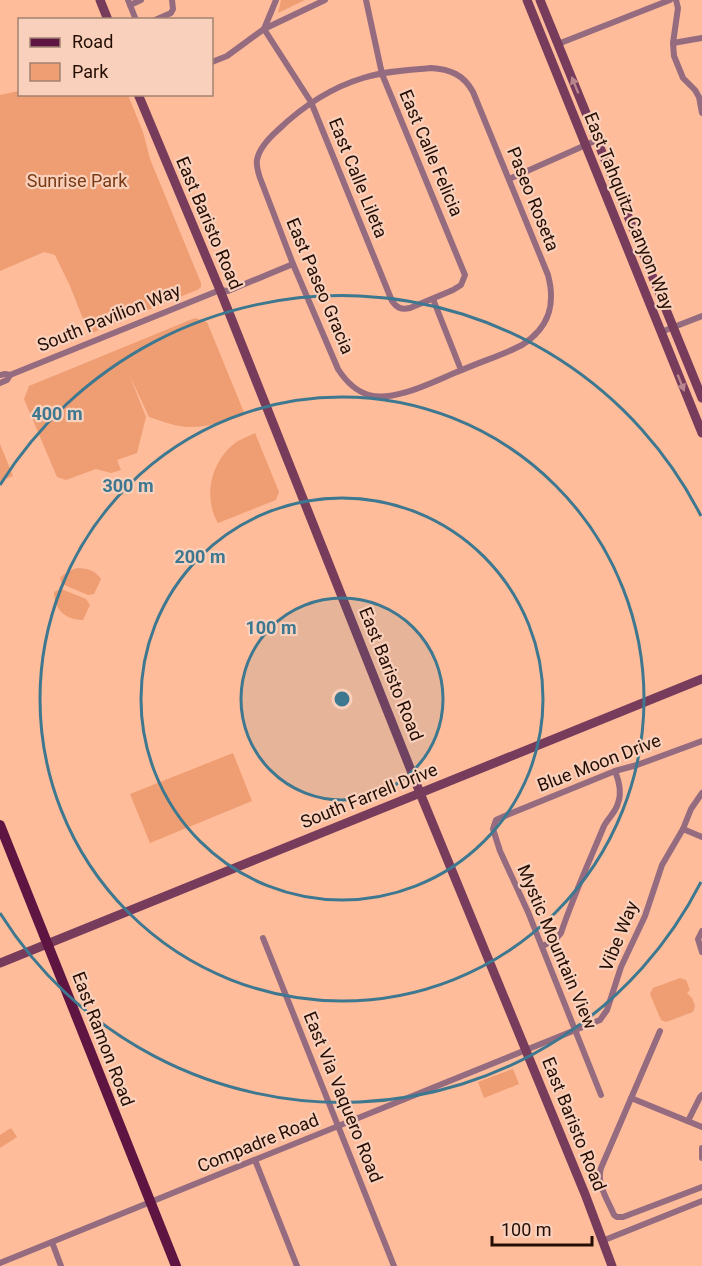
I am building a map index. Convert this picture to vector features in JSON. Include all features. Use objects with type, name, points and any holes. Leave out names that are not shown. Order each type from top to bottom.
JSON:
[{"type":"main road","name":"East Ramon Road","points":[[0,825],[176,1266]]},
{"type":"street","points":[[100,0],[107,18]]},
{"type":"street","points":[[134,18],[129,2],[141,0]]},
{"type":"street","points":[[160,18],[171,13],[172,0]]},
{"type":"street","points":[[264,30],[276,0]]},
{"type":"street","points":[[213,62],[227,56],[264,30],[325,0]]},
{"type":"street","name":"East Calle Felicia","points":[[366,0],[382,74],[464,270],[465,275],[461,285],[433,299]]},
{"type":"street","name":"East Tahquitz Canyon Way","points":[[527,0],[702,433]]},
{"type":"street","name":"East Tahquitz Canyon Way","points":[[540,0],[702,398]]},
{"type":"street","points":[[558,44],[670,0]]},
{"type":"street","points":[[676,0],[678,8],[673,43],[674,56],[683,78],[699,97],[702,113]]},
{"type":"street","name":"East Calle Lileta","points":[[264,30],[311,102],[392,301],[396,307],[403,309],[433,299]]},
{"type":"street","points":[[673,43],[702,38]]},
{"type":"street","name":"Paseo Roseta","points":[[311,102],[339,87],[364,78],[431,68],[442,68],[458,74],[473,92],[548,275],[552,299],[550,312],[540,331],[528,342],[461,370]]},
{"type":"street","name":"East Baristo Road","points":[[139,96],[220,290],[420,793],[581,1184],[612,1266]]},
{"type":"street","name":"East Paseo Gracia","points":[[311,102],[294,114],[269,138],[257,159],[257,167],[293,264],[338,369],[344,378],[370,396],[391,396],[413,390],[461,370]]},
{"type":"street","points":[[509,179],[597,140]]},
{"type":"street","name":"South Pavilion Way","points":[[0,375],[10,375],[220,290],[228,291],[293,264]]},
{"type":"street","points":[[433,299],[461,370]]},
{"type":"street","points":[[661,333],[702,316]]},
{"type":"street","name":"South Pavilion Way","points":[[0,383],[7,380],[10,375]]},
{"type":"street","name":"South Farrell Drive","points":[[0,963],[702,679]]},
{"type":"street","name":"Blue Moon Drive","points":[[507,815],[615,771],[702,741]]},
{"type":"street","points":[[542,946],[554,941],[561,933],[588,862],[606,822],[614,813],[619,801],[619,782],[615,771]]},
{"type":"street","name":"Vibe Way","points":[[526,1050],[600,1020],[607,1010],[621,967],[645,916],[662,865],[702,793]]},
{"type":"street","name":"Mystic Mountain View","points":[[507,815],[496,820],[493,829],[496,838],[601,1095]]},
{"type":"street","points":[[683,829],[702,837]]},
{"type":"street","points":[[702,931],[698,939],[702,951]]},
{"type":"street","name":"East Via Vaquero Road","points":[[263,938],[394,1266]]},
{"type":"street","points":[[660,1031],[598,1175],[614,1215],[617,1217],[623,1217],[702,1186]]},
{"type":"street","name":"Compadre Road","points":[[0,1263],[526,1050]]},
{"type":"street","points":[[688,1121],[702,1095]]},
{"type":"street","points":[[631,1098],[702,1127]]},
{"type":"street","points":[[702,1148],[702,1158]]},
{"type":"street","points":[[255,1160],[297,1266]]},
{"type":"street","points":[[602,1241],[702,1201]]},
{"type":"street","points":[[52,1242],[62,1266]]},
{"type":"green space","points":[[281,0],[305,0],[278,13]]},
{"type":"green space","name":"Sunrise Park","points":[[18,91],[18,96],[128,96],[143,132],[150,159],[201,287],[89,334],[55,255],[44,252],[0,271],[0,95]]},
{"type":"green space","points":[[195,318],[207,322],[245,415],[197,427],[174,425],[149,417],[129,374],[146,417],[137,453],[117,460],[121,470],[111,473],[96,469],[66,480],[57,477],[24,399],[29,386]]},
{"type":"green space","points":[[255,433],[279,492],[276,500],[218,523],[213,512],[210,490],[216,467],[229,448]]},
{"type":"green space","points":[[0,444],[13,476],[0,481]]},
{"type":"green space","points":[[77,568],[90,570],[101,579],[94,594],[88,595],[62,584],[60,578]]},
{"type":"green space","points":[[61,589],[86,599],[90,605],[83,620],[66,616],[58,608],[54,592]]},
{"type":"green space","points":[[233,753],[252,801],[150,843],[130,794]]},
{"type":"green space","points":[[680,978],[686,980],[690,990],[687,993],[695,1006],[693,1012],[666,1022],[661,1020],[650,994],[653,988]]},
{"type":"green space","points":[[513,1069],[519,1084],[484,1098],[478,1082]]},
{"type":"green space","points":[[11,1128],[17,1137],[0,1148],[0,1135]]}]
